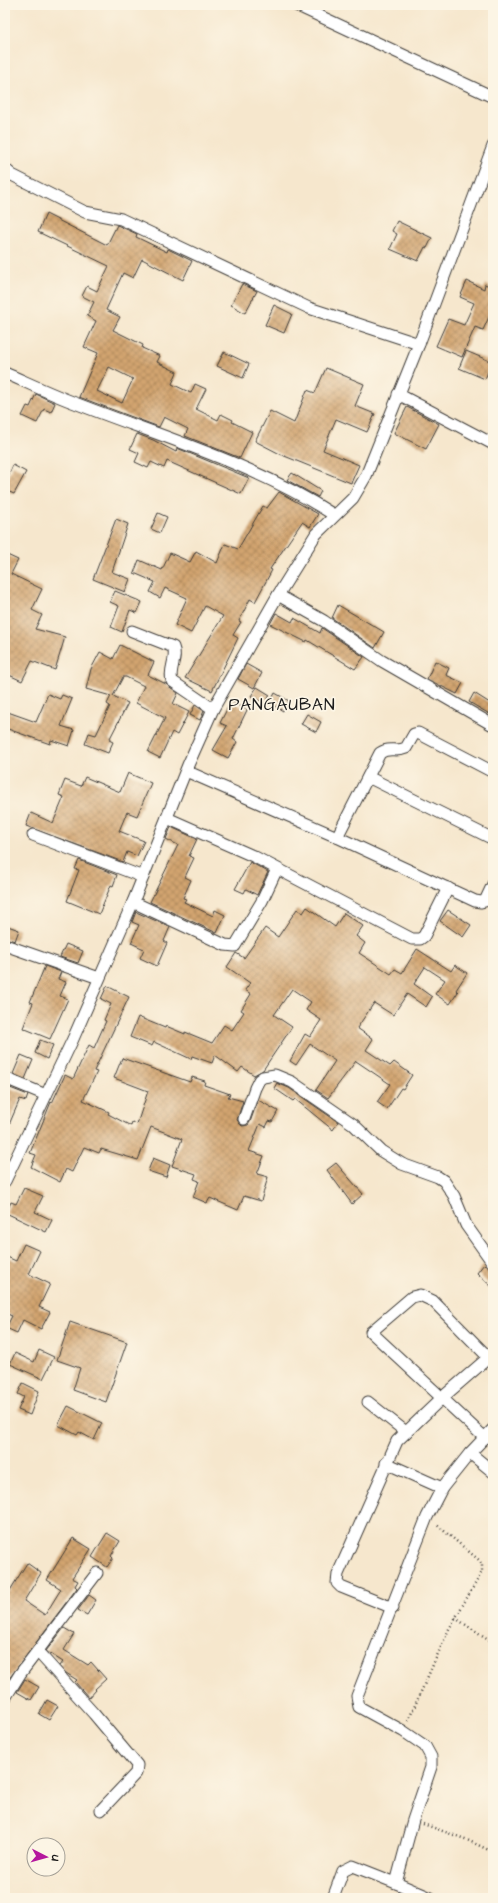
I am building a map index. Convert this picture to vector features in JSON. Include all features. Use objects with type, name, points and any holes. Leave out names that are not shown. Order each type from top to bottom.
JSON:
[{"type":"street","points":[[296,5],[493,97]]},
{"type":"street","points":[[5,1181],[73,1039],[134,902],[186,771],[213,709],[278,596],[316,534],[358,491],[488,174],[493,146]]},
{"type":"street","points":[[5,169],[12,175],[77,209],[92,214],[121,219],[309,308],[419,344]]},
{"type":"street","points":[[5,373],[75,403],[197,448],[307,497],[334,515]]},
{"type":"street","points":[[398,394],[493,444]]},
{"type":"street","points":[[278,596],[324,621],[382,661],[491,724]]},
{"type":"street","points":[[132,631],[173,647],[175,655],[171,673],[172,681],[213,709]]},
{"type":"street","points":[[337,837],[380,753],[389,748],[400,750],[406,748],[412,735],[418,733],[493,772]]},
{"type":"street","points":[[186,771],[481,902],[485,900],[493,884]]},
{"type":"street","points":[[368,777],[493,839]]},
{"type":"street","points":[[167,818],[277,869],[412,940],[420,939],[424,936],[448,888]]},
{"type":"street","points":[[33,835],[143,877]]},
{"type":"street","points":[[134,902],[225,946],[235,946],[262,901],[277,869]]},
{"type":"street","points":[[5,945],[99,978]]},
{"type":"street","points":[[244,1119],[260,1080],[272,1075],[292,1082],[353,1124],[381,1151],[402,1164],[438,1177],[444,1181],[454,1196],[466,1225],[493,1263]]},
{"type":"street","points":[[5,1078],[46,1095]]},
{"type":"street","points":[[393,1608],[343,1588],[338,1584],[336,1578],[394,1445],[443,1397],[491,1360],[433,1301],[424,1296],[412,1297],[371,1332],[443,1397],[485,1438]]},
{"type":"street","points":[[368,1402],[406,1432]]},
{"type":"street","points":[[396,1883],[413,1820],[431,1768],[431,1757],[425,1746],[403,1731],[362,1709],[358,1706],[357,1699],[427,1517],[442,1488],[470,1453],[493,1429]]},
{"type":"street","points":[[470,1453],[493,1472]]},
{"type":"street","points":[[386,1463],[442,1488]]},
{"type":"street","points":[[5,1698],[20,1674],[97,1573]]},
{"type":"street","points":[[38,1652],[104,1724],[138,1765],[136,1774],[101,1810]]},
{"type":"street","points":[[333,1898],[343,1872],[353,1866],[431,1898]]},
{"type":"path","points":[[403,1731],[455,1618],[482,1572],[482,1565],[479,1560],[427,1517]]},
{"type":"path","points":[[455,1618],[493,1642]]},
{"type":"path","points":[[413,1820],[465,1839],[493,1852]]},
{"type":"building","points":[[46,214],[107,245],[117,225],[137,234],[136,237],[167,252],[168,249],[192,261],[183,280],[142,259],[133,278],[123,273],[106,310],[120,317],[113,330],[143,345],[142,348],[160,356],[157,362],[177,372],[172,384],[191,393],[195,384],[206,389],[196,409],[218,420],[221,414],[233,420],[232,422],[252,432],[240,458],[185,436],[188,429],[164,417],[159,427],[79,397],[98,353],[84,347],[96,321],[87,316],[94,302],[82,296],[87,286],[97,291],[109,266],[38,232]],"holes":[[[109,367],[133,379],[122,403],[97,391]]]},
{"type":"building","points":[[397,221],[432,238],[427,248],[425,247],[418,261],[390,249],[397,234],[392,231]]},
{"type":"building","points":[[467,281],[484,289],[485,284],[493,288],[493,308],[483,330],[475,327],[462,357],[436,346],[448,319],[464,325],[474,303],[460,297]]},
{"type":"building","points":[[242,284],[257,291],[245,313],[231,305]]},
{"type":"building","points":[[274,305],[292,314],[284,333],[265,325]]},
{"type":"building","points":[[466,351],[492,362],[485,379],[459,368]]},
{"type":"building","points":[[224,352],[249,364],[243,378],[217,366]]},
{"type":"building","points":[[326,368],[364,384],[355,406],[375,414],[367,432],[336,419],[323,450],[359,465],[351,483],[282,455],[255,441],[270,411],[294,423],[307,390],[315,393]]},
{"type":"building","points":[[36,394],[55,403],[51,412],[44,409],[37,423],[22,416],[27,406],[30,407]]},
{"type":"building","points":[[407,407],[439,424],[426,449],[394,433]]},
{"type":"building","points":[[137,434],[153,440],[176,452],[177,448],[249,478],[241,494],[167,461],[164,468],[151,462],[148,468],[135,462],[139,453],[130,449]]},
{"type":"building","points":[[13,465],[26,472],[14,494],[5,490],[5,483]]},
{"type":"building","points":[[292,473],[321,491],[318,497],[287,480]]},
{"type":"building","points":[[279,492],[318,514],[310,527],[302,522],[270,569],[272,570],[255,602],[250,599],[239,621],[241,622],[233,635],[238,638],[212,691],[185,678],[223,616],[205,606],[191,633],[175,625],[187,598],[165,588],[160,598],[150,592],[155,582],[134,573],[139,560],[162,570],[170,553],[190,562],[196,551],[217,563],[225,544],[238,549],[263,506],[267,508]]},
{"type":"building","points":[[158,513],[167,517],[160,533],[151,529]]},
{"type":"building","points":[[116,519],[128,524],[112,572],[130,579],[125,592],[93,579]]},
{"type":"building","points":[[5,554],[18,560],[11,574],[42,589],[32,610],[42,615],[35,629],[65,637],[55,670],[32,661],[22,681],[9,675],[10,672],[5,669]]},
{"type":"building","points":[[115,591],[142,602],[137,613],[130,610],[122,632],[111,627],[119,606],[110,602]]},
{"type":"building","points":[[338,605],[384,632],[375,648],[332,618]]},
{"type":"building","points":[[276,613],[292,622],[294,618],[320,633],[322,628],[364,657],[355,669],[307,640],[306,642],[270,624]]},
{"type":"building","points":[[120,645],[154,662],[148,675],[166,684],[178,693],[173,704],[189,712],[177,735],[172,732],[160,758],[148,752],[165,718],[136,703],[144,686],[126,677],[123,677],[113,696],[128,703],[109,740],[113,742],[108,753],[85,744],[89,733],[96,735],[110,706],[107,704],[111,696],[86,689],[91,669],[100,652],[113,659]]},
{"type":"building","points":[[435,661],[449,668],[446,675],[463,683],[457,694],[427,679]]},
{"type":"building","points":[[246,664],[262,673],[254,688],[238,679]]},
{"type":"building","points":[[257,687],[270,695],[265,704],[251,696]]},
{"type":"building","points":[[275,693],[289,701],[283,711],[270,703]]},
{"type":"building","points":[[474,693],[493,705],[493,716],[469,702]]},
{"type":"building","points":[[48,694],[60,699],[62,695],[72,699],[61,726],[74,730],[69,746],[51,740],[50,744],[5,728],[5,711],[36,722]]},
{"type":"building","points":[[231,701],[247,710],[233,739],[237,742],[228,758],[213,750],[227,726],[220,723]]},
{"type":"building","points":[[195,705],[204,711],[200,720],[190,715]]},
{"type":"building","points":[[307,714],[321,722],[316,732],[301,724]]},
{"type":"building","points":[[128,773],[151,783],[137,816],[127,812],[119,831],[144,841],[137,856],[127,852],[123,862],[26,826],[31,813],[53,823],[64,797],[59,795],[65,780],[81,786],[85,777],[120,792]]},
{"type":"building","points":[[171,827],[197,839],[189,856],[194,858],[185,877],[191,880],[183,898],[186,899],[184,902],[213,916],[215,910],[225,915],[217,933],[150,902],[178,845],[166,839]]},
{"type":"building","points":[[79,860],[117,875],[113,886],[111,885],[99,914],[67,901],[79,870],[75,869]]},
{"type":"building","points":[[250,862],[268,872],[257,895],[246,889],[244,893],[235,889]]},
{"type":"building","points":[[307,907],[335,927],[344,913],[363,926],[356,936],[365,943],[359,953],[391,974],[395,969],[402,973],[417,949],[451,971],[455,965],[467,973],[456,990],[458,992],[450,1004],[435,994],[445,980],[425,967],[414,984],[432,997],[426,1007],[407,994],[393,1015],[374,1003],[357,1028],[373,1039],[366,1050],[390,1066],[394,1062],[412,1075],[387,1109],[377,1102],[390,1084],[356,1061],[328,1098],[316,1090],[335,1061],[310,1044],[296,1065],[290,1061],[305,1034],[310,1037],[321,1020],[306,1010],[311,1002],[292,989],[274,1015],[292,1027],[263,1070],[254,1075],[242,1067],[238,1072],[215,1055],[212,1063],[192,1056],[191,1059],[154,1042],[152,1046],[130,1037],[138,1017],[165,1028],[166,1026],[185,1034],[185,1032],[212,1043],[224,1025],[232,1030],[244,1012],[241,1010],[251,994],[245,990],[250,983],[227,967],[236,953],[244,958],[265,928],[278,937],[297,909],[303,913]]},
{"type":"building","points":[[448,910],[471,925],[463,937],[440,921]]},
{"type":"building","points":[[136,912],[170,927],[164,941],[167,943],[157,966],[140,958],[144,949],[131,943],[139,925],[132,922]]},
{"type":"building","points":[[5,925],[19,930],[15,941],[5,938]]},
{"type":"building","points":[[66,944],[83,951],[78,963],[60,957]]},
{"type":"building","points":[[45,966],[61,972],[58,979],[66,982],[60,996],[68,999],[50,1039],[23,1028],[33,1003],[30,1002]]},
{"type":"building","points":[[107,986],[129,997],[94,1071],[97,1072],[83,1100],[109,1112],[108,1114],[131,1126],[132,1122],[137,1124],[148,1091],[114,1078],[122,1058],[190,1082],[192,1077],[205,1081],[204,1085],[230,1094],[228,1097],[243,1101],[237,1120],[242,1126],[248,1125],[250,1122],[258,1100],[278,1111],[272,1122],[269,1121],[266,1127],[260,1124],[249,1151],[264,1156],[257,1174],[268,1177],[261,1201],[244,1196],[238,1210],[210,1198],[207,1203],[193,1197],[199,1181],[194,1179],[196,1174],[172,1166],[182,1139],[151,1127],[138,1160],[101,1149],[99,1153],[84,1147],[72,1172],[66,1169],[60,1182],[31,1167],[36,1155],[30,1153],[51,1102],[52,1103],[65,1075],[73,1079],[89,1045],[94,1048],[106,1021],[104,1020],[111,1004],[101,999]]},
{"type":"building","points":[[40,1040],[53,1045],[47,1059],[35,1053]]},
{"type":"building","points":[[21,1055],[33,1060],[25,1079],[13,1074]]},
{"type":"building","points":[[277,1083],[289,1088],[338,1122],[333,1130],[295,1099],[293,1101],[274,1088]]},
{"type":"building","points":[[5,1086],[28,1095],[26,1101],[20,1099],[5,1134]]},
{"type":"building","points":[[153,1158],[170,1165],[166,1177],[148,1171]]},
{"type":"building","points":[[336,1163],[363,1194],[352,1204],[327,1170]]},
{"type":"building","points":[[24,1188],[43,1196],[35,1212],[52,1220],[46,1232],[6,1213],[11,1202],[16,1204]]},
{"type":"building","points":[[24,1244],[40,1251],[29,1274],[50,1284],[39,1307],[50,1312],[41,1329],[23,1320],[17,1333],[6,1328],[12,1316],[5,1313],[5,1256],[16,1261]]},
{"type":"building","points":[[484,1264],[493,1273],[493,1288],[477,1273]]},
{"type":"building","points":[[70,1322],[127,1342],[106,1402],[73,1390],[80,1368],[57,1360]]},
{"type":"building","points":[[39,1350],[54,1357],[43,1379],[10,1364],[15,1353],[34,1362]]},
{"type":"building","points":[[23,1383],[39,1391],[30,1415],[18,1410],[24,1397],[18,1394]]},
{"type":"building","points":[[68,1406],[102,1423],[94,1440],[79,1432],[77,1435],[58,1425]]},
{"type":"building","points":[[107,1533],[120,1541],[111,1556],[113,1558],[107,1567],[92,1557]]},
{"type":"building","points":[[73,1538],[91,1549],[72,1578],[78,1581],[75,1586],[77,1588],[5,1684],[5,1589],[9,1592],[27,1563],[41,1573],[24,1601],[45,1615],[61,1589],[47,1580]]},
{"type":"building","points":[[89,1595],[96,1600],[87,1615],[78,1610]]},
{"type":"building","points":[[64,1628],[74,1634],[64,1650],[88,1665],[91,1662],[106,1679],[95,1689],[96,1690],[89,1698],[75,1682],[77,1680],[66,1673],[60,1666],[63,1662],[46,1651]]},
{"type":"building","points":[[25,1679],[39,1687],[31,1700],[17,1692]]},
{"type":"building","points":[[47,1700],[58,1706],[49,1720],[39,1714]]},
{"type":"district","name":"PANGAUBAN","points":[[282,704]]}]
